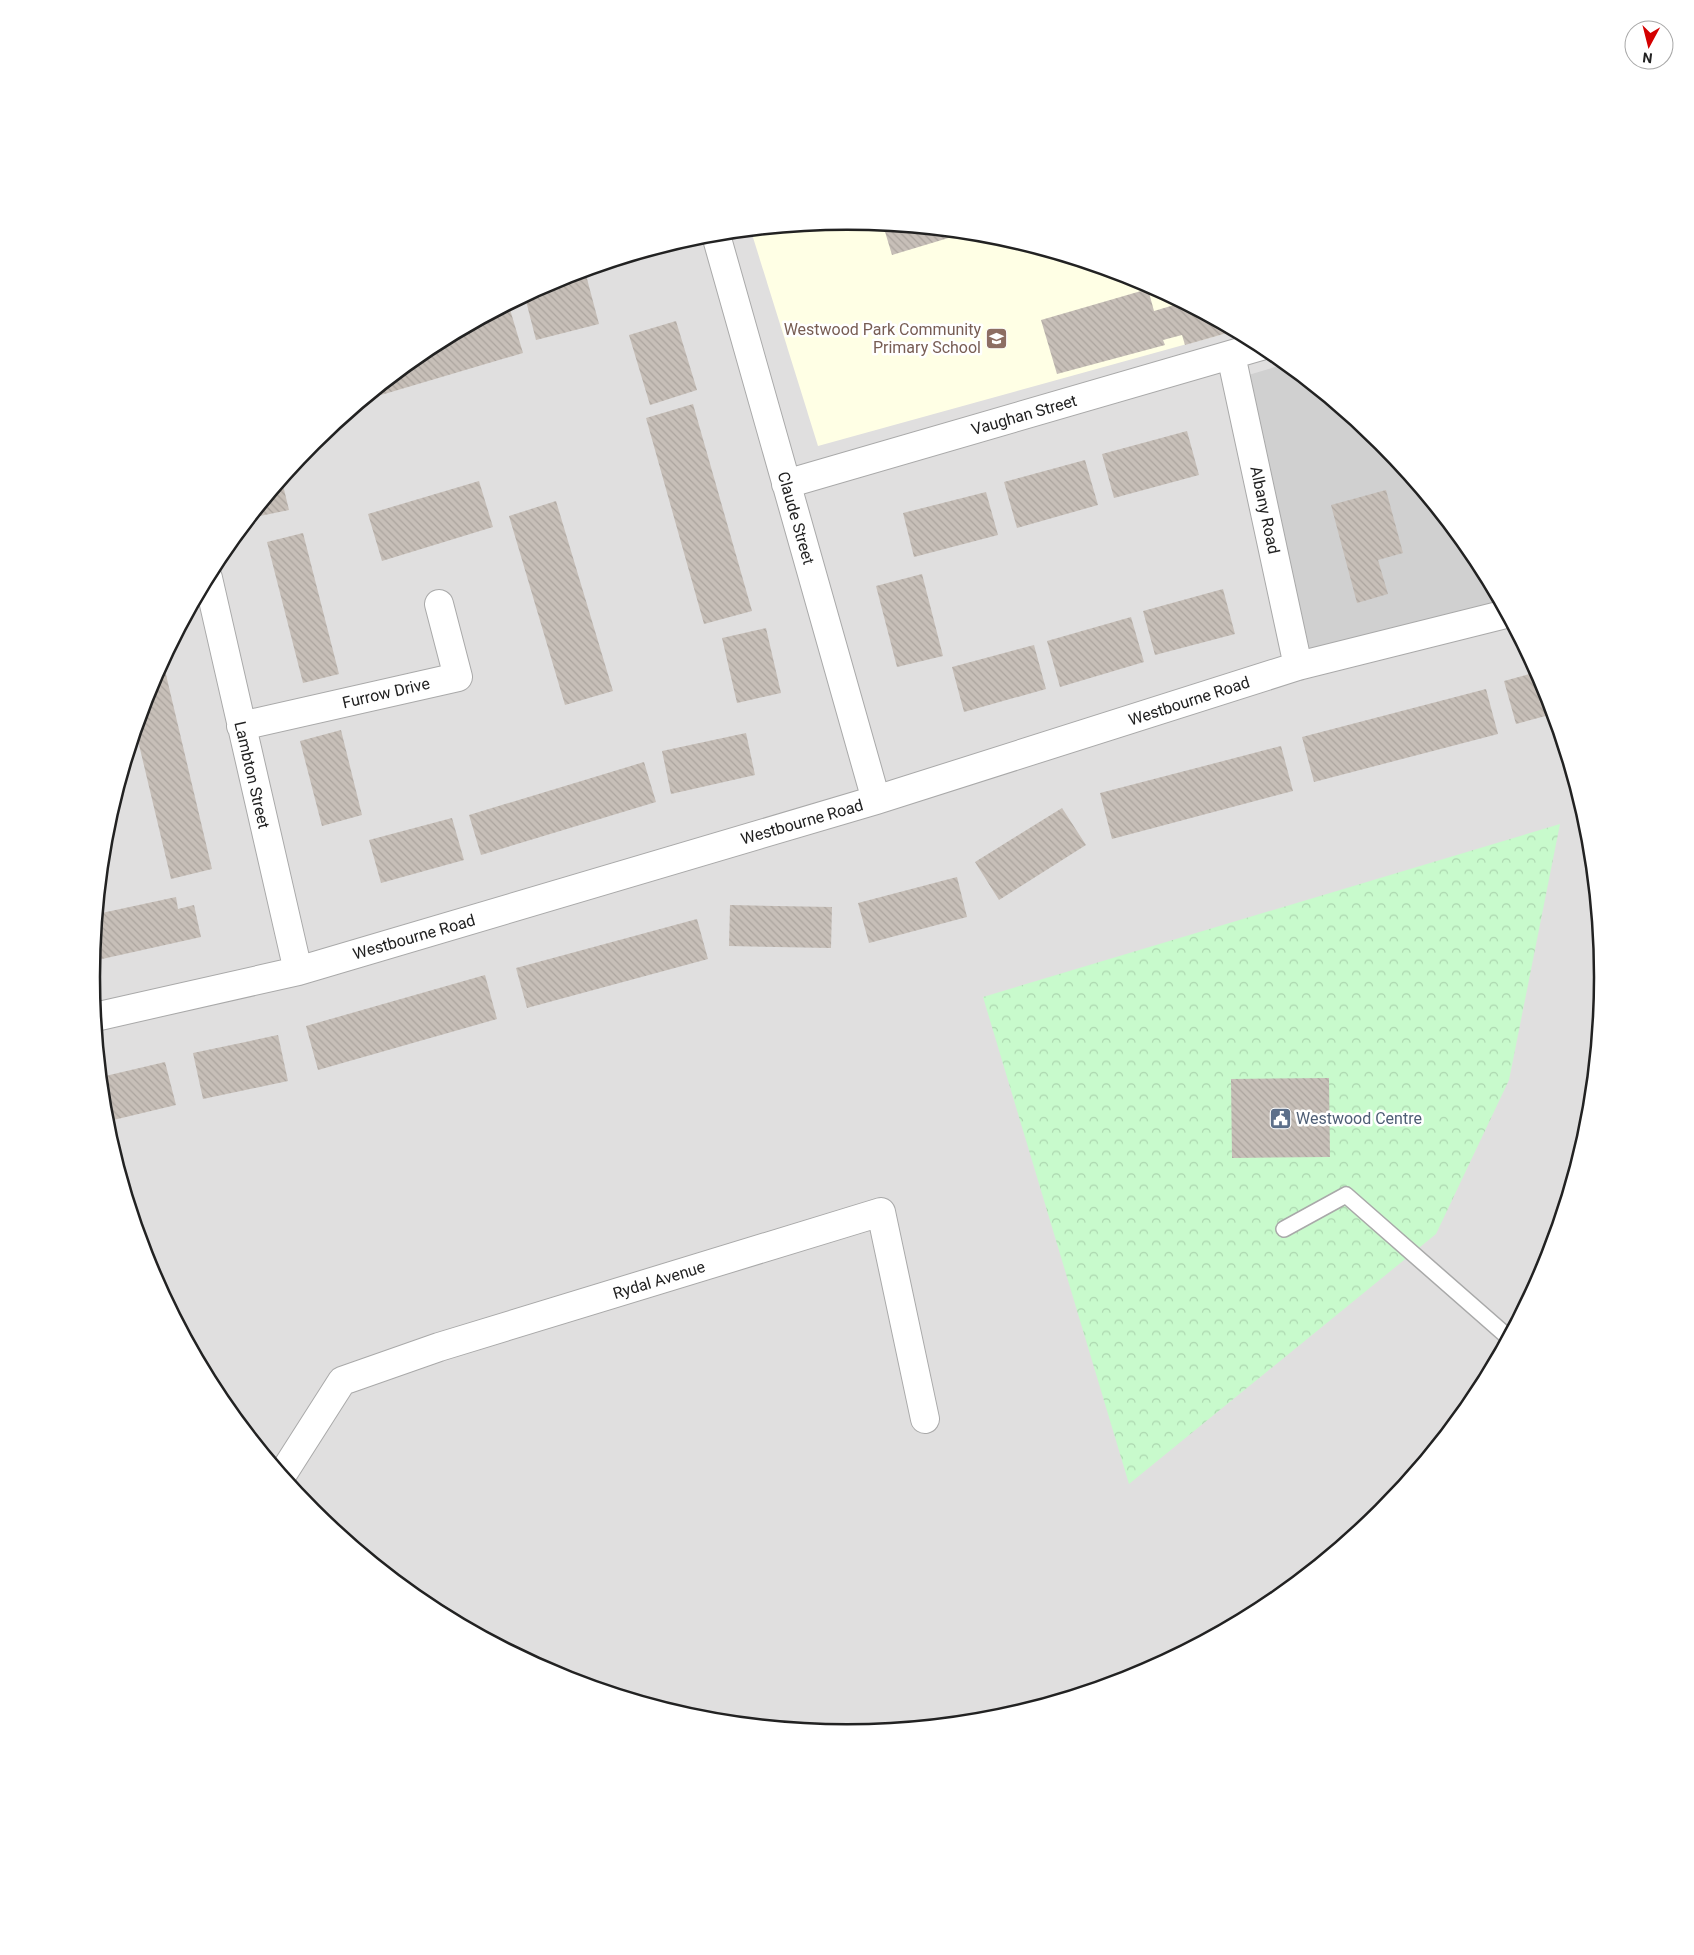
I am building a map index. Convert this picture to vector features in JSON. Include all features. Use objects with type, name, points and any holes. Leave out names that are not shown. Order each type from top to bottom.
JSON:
[{"type":"street","name":"Claude Street","points":[[718,242],[876,800]]},
{"type":"street","name":"Vaughan Street","points":[[786,484],[1250,349]]},
{"type":"street","name":"Albany Road","points":[[1231,355],[1298,666]]},
{"type":"street","name":"Lambton Street","points":[[210,588],[298,971]]},
{"type":"street","name":"Furrow Drive","points":[[241,726],[458,677],[439,604]]},
{"type":"street","name":"Westbourne Road","points":[[102,1016],[298,971],[876,800],[1298,666],[1500,615]]},
{"type":"street","name":"Rydal Avenue","points":[[285,1470],[342,1381],[448,1344],[881,1212],[925,1419]]},
{"type":"lane","points":[[1284,1229],[1346,1195],[1504,1333]]},
{"type":"shaded area","points":[[847,230],[945,237],[993,245],[1087,270],[1133,287],[1220,331],[1262,356],[1340,416],[1409,485],[1440,523],[1468,562],[1494,604],[1517,647],[1537,692],[1569,784],[1588,880],[1594,977],[1588,1075],[1569,1171],[1554,1218],[1517,1308],[1494,1351],[1468,1393],[1409,1470],[1340,1539],[1302,1570],[1262,1599],[1177,1647],[1133,1668],[1087,1685],[1040,1699],[993,1710],[945,1718],[896,1723],[798,1723],[749,1718],[701,1710],[607,1685],[561,1668],[473,1624],[432,1599],[354,1539],[285,1470],[254,1432],[226,1393],[200,1351],[177,1308],[157,1263],[125,1171],[106,1075],[100,977],[102,929],[106,880],[125,784],[157,692],[177,647],[200,604],[226,562],[285,485],[354,416],[392,385],[432,356],[517,308],[561,287],[607,270],[654,256],[701,245],[749,237],[798,232]]},
{"type":"shaded area","name":"Westwood Park Community Primary School","points":[[847,230],[945,237],[993,245],[1087,270],[1133,287],[1224,334],[818,446],[753,237]]},
{"type":"shaded area","points":[[1277,367],[1340,416],[1409,485],[1440,523],[1468,562],[1496,607],[1311,655],[1245,376]]},
{"type":"green space","points":[[1560,824],[1509,1080],[1436,1234],[1129,1484],[983,997]]},
{"type":"building","points":[[885,232],[949,238],[892,255]]},
{"type":"building","points":[[587,278],[599,324],[536,340],[527,303]]},
{"type":"building","points":[[1141,291],[1150,295],[1154,311],[1172,306],[1225,334],[1185,345],[1182,335],[1163,340],[1165,345],[1057,374],[1041,320]]},
{"type":"building","points":[[511,311],[523,353],[381,395],[432,356]]},
{"type":"building","points":[[676,321],[697,390],[650,405],[629,335]]},
{"type":"building","points":[[693,404],[752,611],[704,624],[646,418]]},
{"type":"building","points":[[1187,431],[1199,475],[1114,498],[1102,454]]},
{"type":"building","points":[[1085,460],[1098,505],[1017,528],[1004,482]]},
{"type":"building","points":[[479,481],[493,527],[382,561],[368,514]]},
{"type":"building","points":[[283,487],[289,510],[260,516]]},
{"type":"building","points":[[1386,490],[1403,553],[1378,560],[1388,594],[1357,603],[1331,505]]},
{"type":"building","points":[[986,492],[998,535],[914,557],[903,513]]},
{"type":"building","points":[[556,501],[613,691],[565,705],[509,516]]},
{"type":"building","points":[[303,533],[339,674],[303,683],[267,542]]},
{"type":"building","points":[[922,574],[943,656],[897,667],[876,586]]},
{"type":"building","points":[[1223,589],[1235,634],[1155,655],[1143,611]]},
{"type":"building","points":[[1131,617],[1144,662],[1060,687],[1047,641]]},
{"type":"building","points":[[766,628],[781,693],[737,703],[722,638]]},
{"type":"building","points":[[1034,645],[1046,689],[964,712],[952,667]]},
{"type":"building","points":[[166,673],[212,869],[171,879],[138,742]]},
{"type":"building","points":[[1529,674],[1546,716],[1516,724],[1504,681]]},
{"type":"building","points":[[1486,689],[1498,734],[1314,782],[1302,737]]},
{"type":"building","points":[[341,730],[362,815],[322,826],[300,741]]},
{"type":"building","points":[[746,733],[755,775],[671,794],[662,751]]},
{"type":"building","points":[[1281,746],[1293,791],[1112,839],[1100,793]]},
{"type":"building","points":[[644,762],[656,802],[481,855],[469,815]]},
{"type":"building","points":[[1062,808],[1086,845],[999,900],[975,862]]},
{"type":"building","points":[[452,818],[464,860],[381,883],[369,840]]},
{"type":"building","points":[[957,877],[967,917],[869,943],[858,903]]},
{"type":"building","points":[[176,897],[178,909],[194,905],[201,937],[101,959],[103,913]]},
{"type":"building","points":[[730,905],[832,907],[831,948],[729,946]]},
{"type":"building","points":[[697,919],[708,959],[527,1008],[516,968]]},
{"type":"building","points":[[485,975],[497,1019],[318,1070],[306,1026]]},
{"type":"building","points":[[278,1035],[288,1081],[203,1099],[193,1053]]},
{"type":"building","points":[[165,1062],[176,1105],[113,1120],[106,1076]]},
{"type":"building","name":"Westwood Centre","points":[[1329,1078],[1330,1157],[1232,1158],[1231,1079]]},
{"type":"place","name":"Westwood Park Community Primary School","points":[[997,338]]},
{"type":"place","name":"Westwood Centre","points":[[1280,1118]]}]
